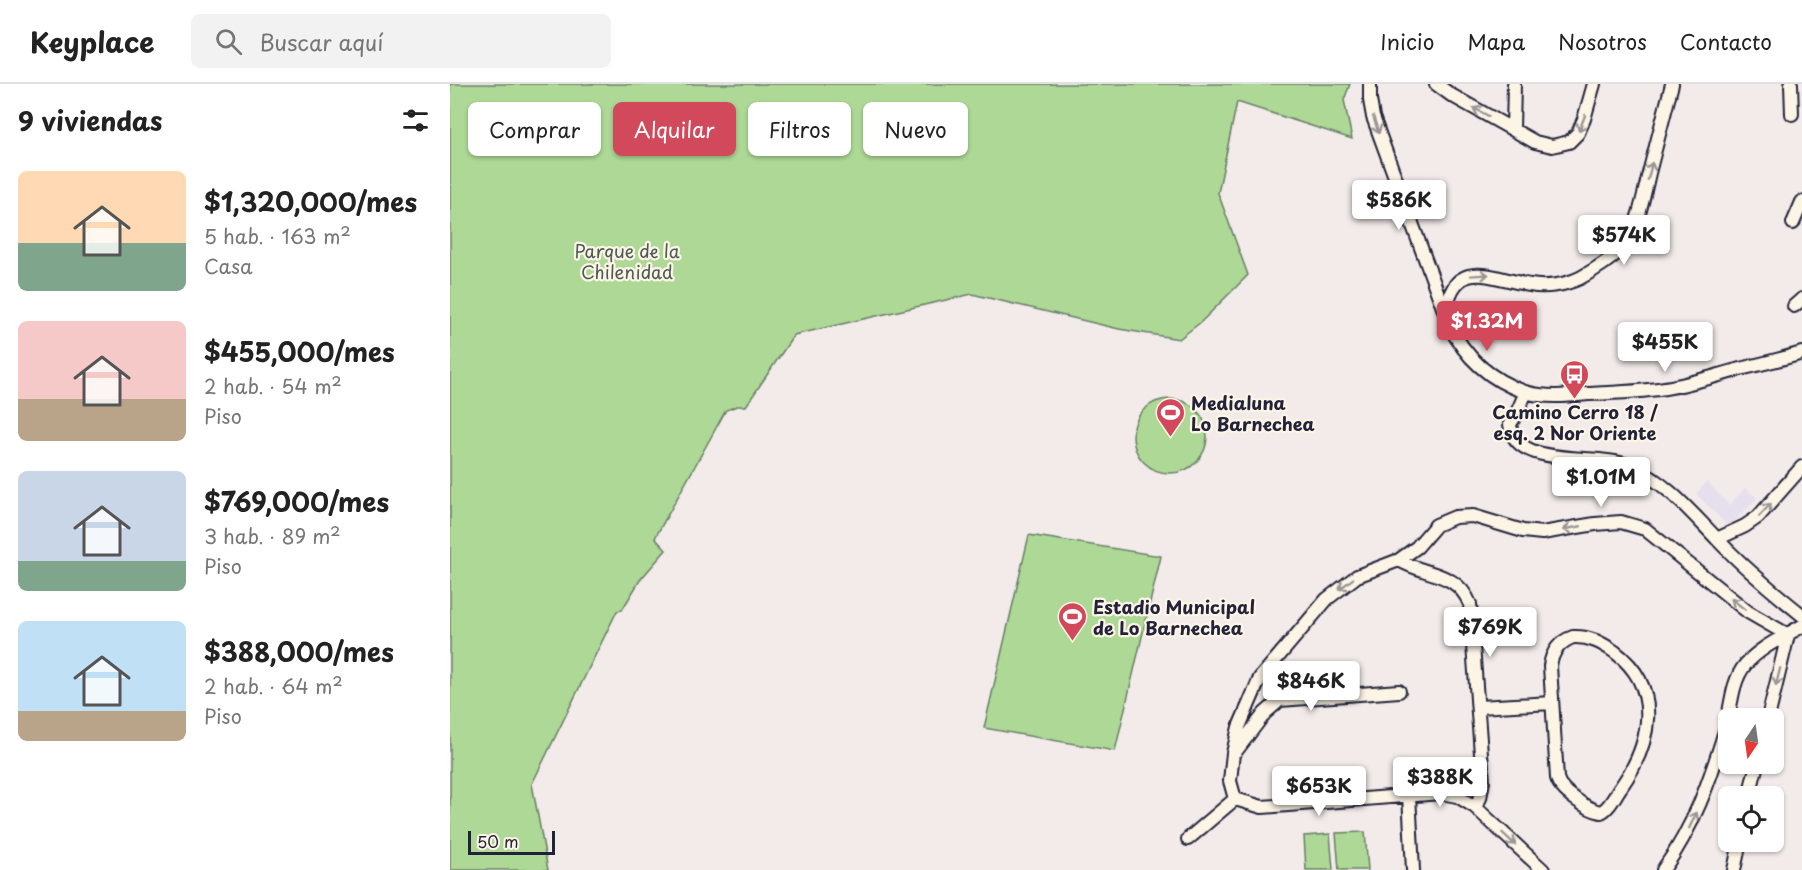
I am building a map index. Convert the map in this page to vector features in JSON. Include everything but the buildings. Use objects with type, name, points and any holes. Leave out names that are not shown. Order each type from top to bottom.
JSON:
[{"type":"street","points":[[1370,84],[1373,117],[1446,315],[1458,341],[1477,363],[1504,382],[1526,392],[1555,396],[1665,388],[1802,353]]},
{"type":"street","points":[[1436,84],[1450,95],[1541,144],[1552,146],[1569,142],[1578,133],[1594,84]]},
{"type":"street","points":[[1513,129],[1514,84]]},
{"type":"street","points":[[1446,315],[1449,298],[1455,286],[1470,276],[1487,274],[1536,286],[1561,284],[1580,278],[1624,246],[1639,214],[1672,84]]},
{"type":"street","points":[[1791,84],[1792,114]]},
{"type":"street","points":[[1793,223],[1802,202]]},
{"type":"street","points":[[1526,392],[1510,424],[1511,434],[1523,448],[1532,452],[1561,457],[1605,460],[1629,466],[1657,482],[1685,504],[1764,585],[1802,615]]},
{"type":"street","points":[[1717,539],[1758,518],[1802,467]]},
{"type":"street","points":[[1235,799],[1230,782],[1233,754],[1239,727],[1260,678],[1327,598],[1357,576],[1399,561],[1417,548],[1436,525],[1455,517],[1473,516],[1523,531],[1542,532],[1621,522],[1645,529],[1748,612],[1788,634]]},
{"type":"street","points":[[1399,561],[1453,581],[1464,591],[1472,610],[1483,781],[1475,807]]},
{"type":"street","points":[[1663,870],[1694,820],[1723,737],[1740,671],[1759,652],[1802,626]]},
{"type":"street","points":[[1770,708],[1788,634]]},
{"type":"street","points":[[1580,637],[1600,643],[1622,658],[1639,680],[1647,707],[1645,736],[1634,767],[1603,811],[1593,810],[1559,785],[1552,703],[1550,666],[1552,657],[1559,645],[1568,639],[1580,637]]},
{"type":"street","points":[[1233,754],[1265,713],[1280,700],[1399,691]]},
{"type":"street","points":[[1478,707],[1552,703]]},
{"type":"street","points":[[1235,799],[1262,807],[1409,795],[1450,794],[1475,807],[1543,870]]},
{"type":"street","points":[[1409,795],[1413,870]]},
{"type":"street","points":[[1188,839],[1235,799]]},
{"type":"street","points":[[1734,870],[1738,852]]},
{"type":"shaded area","points":[[1707,481],[1729,505],[1745,488],[1757,498],[1729,527],[1696,494]]},
{"type":"green space","name":"Parque de la Chilenidad","points":[[450,84],[1350,84],[1344,100],[1352,139],[1237,102],[1218,193],[1248,275],[1201,322],[1179,339],[1119,329],[972,294],[794,335],[746,406],[726,410],[655,538],[666,550],[640,580],[622,610],[617,611],[532,784],[548,870],[450,870]]},
{"type":"green space","name":"Medialuna Lo Barnechea","points":[[1163,399],[1177,399],[1191,405],[1201,415],[1207,429],[1205,450],[1191,467],[1177,473],[1163,473],[1149,467],[1139,457],[1133,443],[1133,429],[1139,415],[1149,405]]},
{"type":"green space","name":"Estadio Municipal de Lo Barnechea","points":[[1029,535],[1161,556],[1115,751],[984,728]]},
{"type":"green space","points":[[1365,832],[1368,870],[1339,870],[1336,833]]},
{"type":"green space","points":[[1330,834],[1333,870],[1306,870],[1304,836]]},
{"type":"place","name":"Camino Cerro 18 / esq. 2 Nor Oriente","points":[[1575,400]]},
{"type":"place","name":"Medialuna Lo Barnechea","points":[[1170,438]]},
{"type":"place","name":"Estadio Municipal de Lo Barnechea","points":[[1072,642]]}]
